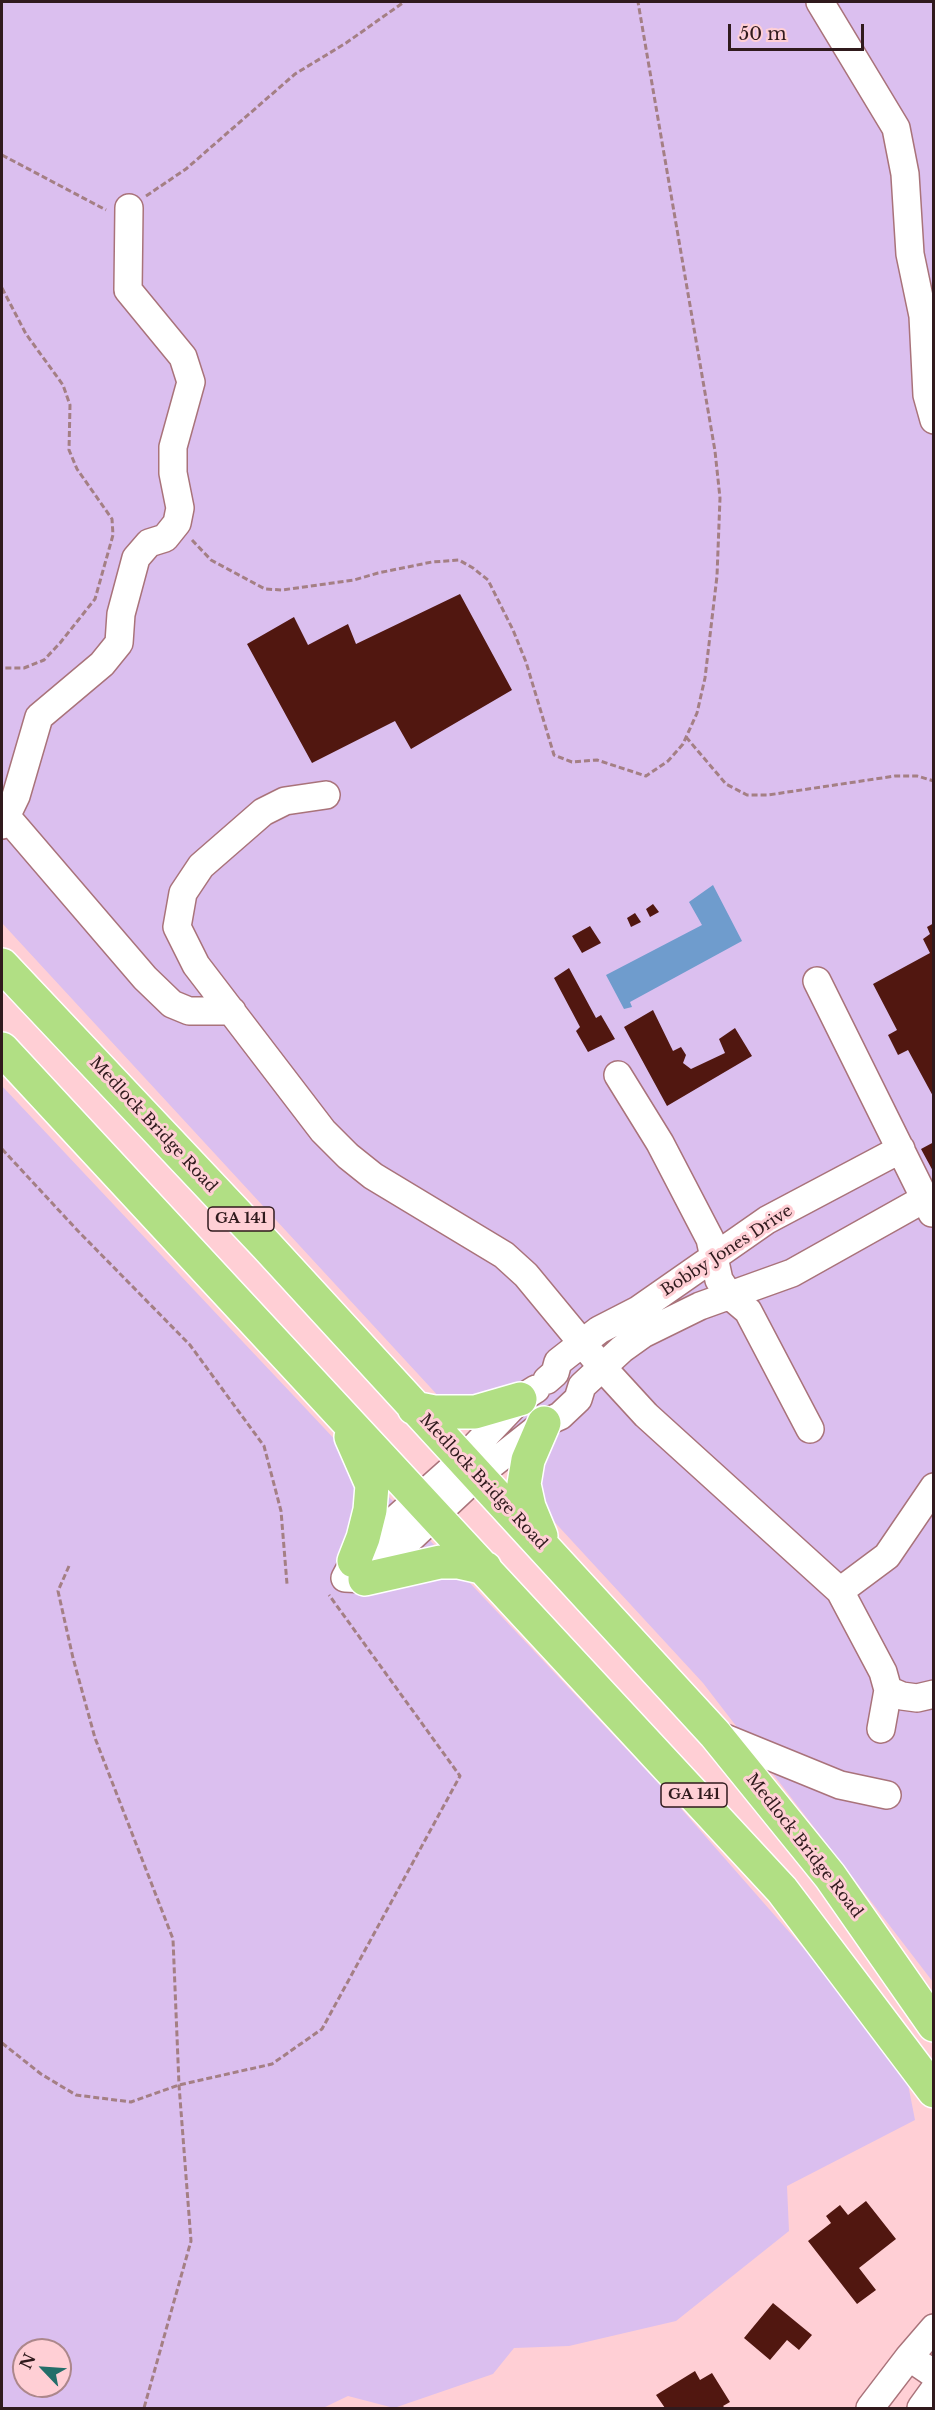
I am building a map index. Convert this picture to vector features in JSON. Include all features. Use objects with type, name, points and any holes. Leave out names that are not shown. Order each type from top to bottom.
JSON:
[{"type":"highway","name":"Medlock Bridge Road","points":[[2,965],[266,1245],[715,1734],[830,1876],[933,2025]]},
{"type":"highway","name":"GA 141","points":[[2,1049],[782,1890],[933,2091]]},
{"type":"highway","points":[[414,1408],[434,1412],[466,1413],[540,1383]]},
{"type":"highway","points":[[341,1413],[372,1485],[360,1570],[440,1562],[458,1562],[485,1568]]},
{"type":"highway","points":[[544,1423],[528,1460],[524,1484],[536,1527],[552,1556]]},
{"type":"street","points":[[820,2],[897,128],[905,174],[910,254],[923,316],[927,395],[933,420]]},
{"type":"street","points":[[129,208],[128,290],[183,357],[191,382],[173,447],[173,473],[180,508],[177,523],[165,538],[149,543],[136,558],[121,614],[119,643],[102,664],[39,717],[16,796],[4,820],[145,978],[172,1004],[189,1011],[232,1011]]},
{"type":"street","points":[[326,795],[285,801],[263,812],[201,866],[183,893],[177,927],[196,965],[323,1131],[348,1156],[373,1176],[504,1255],[526,1275],[581,1343],[646,1415],[840,1591],[883,1672],[888,1690],[881,1729]]},
{"type":"street","points":[[817,981],[929,1207]]},
{"type":"street","points":[[618,1076],[660,1143],[710,1239],[719,1280],[729,1295],[748,1311],[810,1429]]},
{"type":"street","name":"Bobby Jones Drive","points":[[360,1570],[380,1567],[427,1506],[469,1468],[540,1383],[581,1343],[599,1330],[638,1310],[767,1220],[901,1149]]},
{"type":"street","name":"Bobby Jones Drive","points":[[469,1468],[544,1423],[552,1405],[570,1388],[582,1386],[643,1334],[670,1319],[792,1273],[929,1207]]},
{"type":"street","points":[[540,1383],[544,1423]]},
{"type":"street","points":[[840,1591],[887,1556],[933,1487]]},
{"type":"street","points":[[888,1690],[902,1696],[917,1698],[933,1694]]},
{"type":"street","points":[[715,1734],[840,1785],[887,1795]]},
{"type":"street","points":[[870,2409],[933,2328]]},
{"type":"street","points":[[909,2357],[933,2374]]},
{"type":"street","points":[[921,2409],[933,2390]]},
{"type":"path","points":[[2,155],[114,214],[129,208],[186,169],[295,74],[346,43],[404,2]]},
{"type":"path","points":[[177,523],[211,560],[265,590],[282,590],[354,580],[432,562],[459,560],[488,580],[508,620],[526,662],[554,755],[572,762],[597,760],[646,776],[668,761],[683,744],[697,713],[705,678],[717,576],[720,498],[715,451],[638,2]]},
{"type":"path","points":[[2,288],[26,334],[63,386],[70,405],[69,450],[77,469],[112,519],[113,535],[96,599],[60,643],[44,660],[24,668],[2,668]]},
{"type":"path","points":[[686,737],[726,784],[747,795],[768,795],[895,776],[917,776],[933,781]]},
{"type":"path","points":[[2,1149],[78,1231],[190,1345],[264,1446],[281,1510],[287,1584]]},
{"type":"path","points":[[69,1566],[58,1591],[94,1738],[173,1939],[179,2085],[191,2241],[144,2409]]},
{"type":"path","points":[[2,2043],[40,2074],[76,2095],[131,2102],[179,2085],[272,2064],[322,2030],[460,1776],[323,1586]]},
{"type":"shaded area","points":[[2,2],[933,2],[933,1982],[703,1683],[2,923]]},
{"type":"shaded area","points":[[2,1086],[663,1788],[848,1999],[907,2079],[915,2120],[787,2186],[789,2231],[676,2321],[569,2346],[514,2348],[493,2374],[394,2408],[348,2396],[323,2408],[2,2408]]},
{"type":"water","points":[[713,885],[742,941],[630,1002],[632,1007],[624,1009],[606,975],[702,925],[689,902]]},
{"type":"building","points":[[460,594],[512,690],[411,749],[395,721],[312,763],[247,644],[294,617],[308,645],[348,624],[356,644]]},
{"type":"building","points":[[653,904],[659,912],[650,917],[646,909]]},
{"type":"building","points":[[635,913],[641,922],[631,927],[627,918]]},
{"type":"building","points":[[934,923],[934,1098],[908,1050],[898,1055],[888,1035],[897,1030],[873,984],[930,953],[923,939],[930,934],[927,927]]},
{"type":"building","points":[[590,926],[601,943],[582,953],[572,936]]},
{"type":"building","points":[[569,968],[596,1018],[601,1015],[615,1039],[588,1052],[576,1031],[580,1027],[554,978]]},
{"type":"building","points":[[653,1010],[673,1051],[681,1047],[686,1055],[683,1063],[691,1069],[725,1053],[719,1039],[735,1028],[752,1056],[667,1106],[624,1027]]},
{"type":"building","points":[[934,1142],[934,1173],[921,1149]]},
{"type":"building","points":[[866,2201],[896,2239],[859,2268],[876,2290],[857,2304],[808,2241],[831,2223],[826,2216],[840,2205],[848,2215]]},
{"type":"building","points":[[773,2303],[812,2335],[799,2350],[787,2340],[770,2360],[744,2338]]},
{"type":"building","points":[[695,2371],[700,2380],[712,2373],[730,2402],[723,2406],[725,2408],[665,2408],[656,2395]]}]
